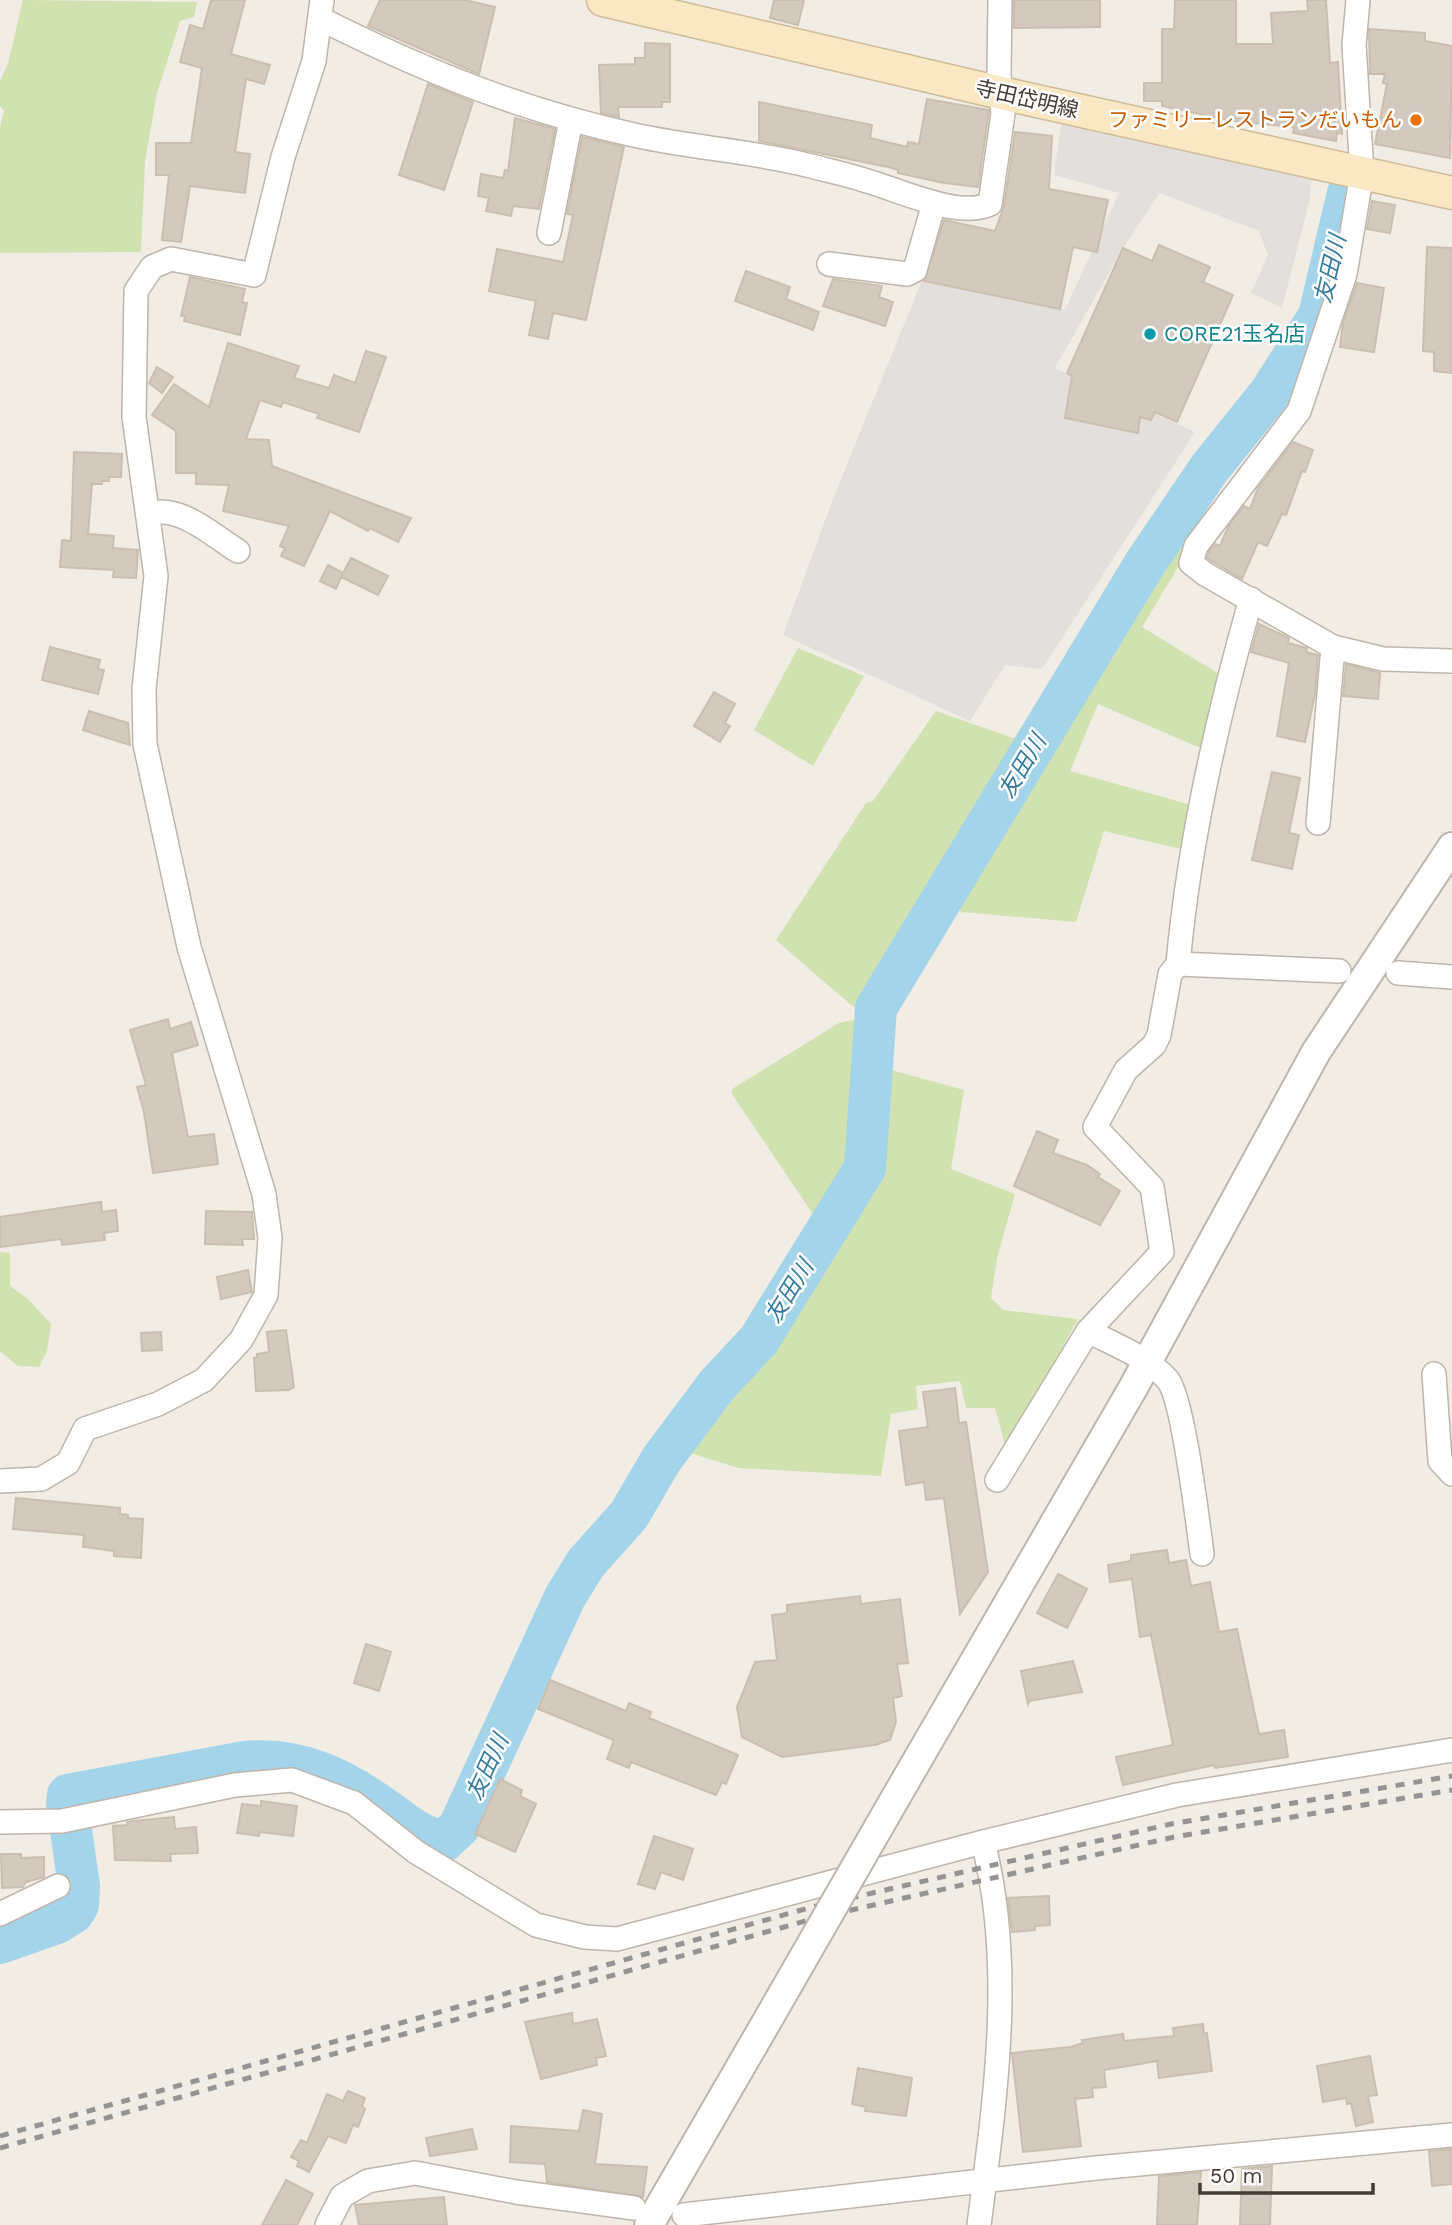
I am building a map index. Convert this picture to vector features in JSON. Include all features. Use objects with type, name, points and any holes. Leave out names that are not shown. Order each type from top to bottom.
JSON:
[{"type":"main road","name":"寺田岱明線","points":[[603,0],[1001,93],[1452,193]]},
{"type":"street","points":[[0,1481],[41,1479],[68,1463],[85,1429],[158,1404],[204,1380],[241,1340],[266,1295],[270,1238],[264,1194],[189,947],[145,744],[144,689],[156,576],[134,417],[136,291],[152,267],[171,259],[254,275],[283,157],[314,61],[321,10],[406,62],[571,120],[637,135],[785,160],[866,180],[934,203],[981,209],[990,204],[1003,114],[1000,0]]},
{"type":"street","points":[[1358,0],[1354,45],[1362,173],[1345,274],[1299,411],[1196,546],[1191,563],[1205,574],[1333,647],[1384,659],[1452,661]]},
{"type":"street","points":[[549,233],[571,120]]},
{"type":"street","points":[[829,264],[895,275],[915,270],[934,203]]},
{"type":"street","points":[[148,514],[161,510],[174,512],[239,551]]},
{"type":"street","points":[[998,1480],[1088,1331],[1162,1252],[1152,1187],[1095,1127],[1126,1070],[1154,1045],[1159,1035],[1170,974],[1178,964],[1186,878],[1230,672],[1251,599]]},
{"type":"street","points":[[1318,823],[1333,647]]},
{"type":"street","points":[[327,2225],[342,2196],[368,2181],[415,2174],[641,2217],[770,2016],[1147,1362],[1316,1052],[1452,847]]},
{"type":"street","points":[[1178,964],[1339,971]]},
{"type":"street","points":[[1398,973],[1452,977]]},
{"type":"street","points":[[1088,1331],[1147,1362],[1170,1381],[1192,1475],[1202,1554]]},
{"type":"street","points":[[1434,1374],[1440,1461],[1452,1474]]},
{"type":"street","points":[[0,1822],[68,1819],[235,1785],[292,1780],[354,1803],[416,1852],[536,1925],[585,1937],[617,1939],[983,1842],[1177,1795],[1452,1750]]},
{"type":"street","points":[[979,2225],[998,2057],[996,1902],[983,1842]]},
{"type":"street","points":[[0,1914],[58,1886]]},
{"type":"street","points":[[684,2215],[985,2181],[1452,2135]]},
{"type":"green space","points":[[23,0],[197,2],[194,17],[180,21],[157,93],[145,161],[141,252],[0,253],[0,128],[4,111],[0,106],[0,81],[8,64]]},
{"type":"green space","points":[[1184,514],[1195,539],[1142,627],[1224,677],[1203,749],[1098,704],[1070,771],[1195,806],[1185,850],[1104,831],[1076,922],[961,912],[954,894],[972,859]]},
{"type":"green space","points":[[798,648],[864,676],[813,766],[754,730]]},
{"type":"green space","points":[[936,711],[1030,744],[894,965],[868,1014],[851,1005],[776,940],[866,803],[873,801]]},
{"type":"green space","points":[[867,1017],[859,1165],[815,1217],[732,1094],[732,1089],[839,1023]]},
{"type":"green space","points":[[884,1068],[964,1090],[951,1169],[1015,1194],[997,1258],[991,1298],[1003,1310],[1078,1319],[1006,1448],[995,1408],[966,1408],[960,1381],[916,1386],[918,1409],[891,1414],[881,1476],[739,1468],[687,1452],[748,1372],[874,1169]]},
{"type":"green space","points":[[0,1252],[10,1253],[10,1286],[28,1299],[51,1324],[47,1351],[39,1367],[18,1366],[0,1351]]},
{"type":"shaded area","points":[[1062,118],[1312,177],[1310,199],[1282,308],[1251,293],[1268,255],[1259,231],[1160,193],[1123,248],[1055,368],[1195,432],[1042,669],[1005,665],[970,721],[783,635],[833,499],[925,273],[956,275],[1065,310],[1119,193],[1054,175]]},
{"type":"building","points":[[211,0],[245,0],[231,54],[270,65],[264,84],[246,79],[235,152],[250,154],[245,193],[190,186],[181,242],[162,240],[169,175],[156,175],[156,143],[191,143],[202,68],[180,62],[190,25],[203,29]]},
{"type":"building","points":[[380,0],[465,0],[495,7],[479,74],[368,26]]},
{"type":"building","points":[[774,0],[804,0],[798,25],[770,18]]},
{"type":"building","points":[[1014,0],[1100,0],[1100,27],[1014,28]]},
{"type":"building","points":[[1175,0],[1236,0],[1236,44],[1273,44],[1271,13],[1308,11],[1307,0],[1326,0],[1330,63],[1338,62],[1342,134],[1337,133],[1336,141],[1293,133],[1294,127],[1233,121],[1162,106],[1162,101],[1144,101],[1144,83],[1162,83],[1162,29],[1174,29]]},
{"type":"building","points":[[1369,29],[1425,33],[1425,41],[1452,46],[1450,158],[1375,144],[1387,84],[1383,83],[1385,74],[1370,74]]},
{"type":"building","points":[[645,43],[670,44],[670,102],[662,102],[662,107],[618,107],[619,117],[601,113],[599,65],[635,64],[635,58],[645,58]]},
{"type":"building","points":[[428,84],[473,102],[444,190],[399,175]]},
{"type":"building","points":[[927,99],[989,110],[978,187],[944,183],[898,173],[898,170],[888,167],[759,141],[759,102],[872,125],[870,138],[907,147],[908,142],[919,144]]},
{"type":"building","points":[[515,118],[555,129],[539,209],[513,206],[511,216],[486,211],[489,198],[478,196],[481,174],[503,178],[505,170],[508,171]]},
{"type":"building","points":[[1015,132],[1052,136],[1049,189],[1108,200],[1097,252],[1073,247],[1060,309],[924,281],[944,220],[995,231],[1004,206]]},
{"type":"building","points":[[582,137],[624,147],[586,320],[553,313],[548,339],[529,335],[536,301],[489,291],[497,249],[563,262],[573,215],[567,214]]},
{"type":"building","points":[[1372,201],[1395,205],[1390,233],[1367,229]]},
{"type":"building","name":"CORE21玉名店","points":[[1159,245],[1210,267],[1203,282],[1233,295],[1177,422],[1155,412],[1151,420],[1140,417],[1138,433],[1065,418],[1072,376],[1067,373],[1123,248],[1152,261]]},
{"type":"building","points":[[1427,247],[1452,248],[1452,373],[1434,371],[1434,352],[1423,351]]},
{"type":"building","points":[[746,271],[790,287],[786,299],[819,312],[813,330],[735,301]]},
{"type":"building","points":[[190,277],[245,289],[242,302],[247,303],[240,335],[184,321],[185,316],[181,316]]},
{"type":"building","points":[[833,279],[882,286],[879,297],[893,302],[885,326],[823,306]]},
{"type":"building","points":[[1357,283],[1384,288],[1374,352],[1340,347],[1343,323]]},
{"type":"building","points":[[228,343],[299,366],[294,378],[329,388],[334,375],[355,383],[366,351],[386,357],[359,432],[317,418],[319,414],[283,402],[281,407],[260,400],[246,439],[269,440],[272,466],[411,518],[398,542],[370,528],[368,531],[330,511],[304,566],[281,556],[285,548],[280,546],[289,526],[223,511],[229,485],[196,484],[196,473],[176,473],[176,431],[152,415],[174,384],[209,407]]},
{"type":"building","points":[[157,367],[173,377],[162,393],[149,383]]},
{"type":"building","points":[[1293,442],[1313,450],[1305,472],[1302,471],[1286,515],[1282,514],[1267,546],[1258,542],[1242,579],[1207,558],[1209,552],[1215,544],[1220,546],[1229,525],[1244,506],[1250,509],[1258,488]]},
{"type":"building","points":[[74,452],[122,454],[121,477],[109,477],[109,481],[102,481],[102,484],[92,484],[88,534],[114,536],[113,548],[138,550],[136,578],[113,577],[114,570],[60,567],[62,540],[71,541]]},
{"type":"building","points":[[351,558],[388,576],[378,595],[341,577]]},
{"type":"building","points":[[328,565],[343,573],[336,589],[320,581]]},
{"type":"building","points":[[1259,624],[1289,638],[1288,643],[1307,648],[1306,652],[1318,655],[1315,694],[1305,742],[1277,736],[1289,663],[1251,652]]},
{"type":"building","points":[[50,647],[100,660],[98,669],[104,670],[98,694],[42,680]]},
{"type":"building","points":[[1346,664],[1380,673],[1378,699],[1343,696]]},
{"type":"building","points":[[714,692],[735,704],[725,723],[730,726],[720,742],[694,726]]},
{"type":"building","points":[[89,711],[128,723],[130,745],[83,730]]},
{"type":"building","points":[[1272,772],[1300,778],[1289,833],[1299,835],[1292,869],[1252,860]]},
{"type":"building","points":[[168,1019],[170,1029],[191,1022],[198,1045],[172,1053],[188,1137],[214,1134],[218,1164],[153,1173],[144,1112],[137,1087],[146,1085],[130,1030]]},
{"type":"building","points":[[1037,1131],[1058,1140],[1053,1153],[1087,1165],[1100,1174],[1098,1177],[1120,1191],[1100,1225],[1014,1186]]},
{"type":"building","points":[[101,1202],[102,1212],[116,1210],[118,1231],[104,1233],[105,1240],[62,1245],[61,1239],[0,1247],[0,1217]]},
{"type":"building","points":[[206,1211],[252,1212],[254,1239],[242,1239],[243,1245],[205,1244]]},
{"type":"building","points":[[248,1270],[252,1292],[221,1299],[217,1277]]},
{"type":"building","points":[[286,1330],[294,1387],[289,1390],[256,1391],[254,1358],[257,1354],[269,1352],[267,1332]]},
{"type":"building","points":[[161,1332],[162,1350],[142,1351],[141,1333]]},
{"type":"building","points":[[955,1388],[959,1423],[966,1422],[988,1572],[960,1614],[944,1498],[926,1500],[924,1482],[906,1485],[899,1431],[928,1427],[923,1392]]},
{"type":"building","points":[[16,1498],[120,1508],[120,1514],[128,1515],[128,1518],[143,1519],[141,1558],[114,1556],[114,1551],[83,1547],[84,1535],[13,1529]]},
{"type":"building","points":[[1167,1550],[1169,1563],[1186,1560],[1191,1586],[1210,1582],[1219,1632],[1237,1629],[1259,1734],[1284,1730],[1288,1757],[1215,1768],[1214,1765],[1123,1785],[1116,1757],[1173,1745],[1151,1635],[1140,1637],[1132,1579],[1110,1582],[1108,1565],[1131,1561],[1131,1555]]},
{"type":"building","points":[[1058,1574],[1087,1589],[1067,1628],[1037,1613]]},
{"type":"building","points":[[860,1596],[861,1604],[900,1599],[908,1663],[897,1664],[902,1696],[893,1698],[896,1722],[890,1740],[875,1745],[782,1757],[742,1737],[737,1707],[755,1662],[777,1660],[772,1615],[787,1613],[787,1605]]},
{"type":"building","points":[[366,1644],[391,1652],[379,1691],[354,1683]]},
{"type":"building","points":[[1073,1661],[1082,1692],[1029,1701],[1028,1704],[1021,1671]]},
{"type":"building","points":[[550,1680],[626,1711],[629,1703],[651,1712],[649,1718],[738,1755],[726,1784],[722,1782],[716,1795],[631,1762],[629,1768],[607,1759],[614,1740],[538,1709]]},
{"type":"building","points":[[500,1779],[522,1790],[520,1796],[536,1804],[515,1852],[475,1834]]},
{"type":"building","points":[[261,1801],[297,1806],[293,1836],[260,1832],[259,1836],[237,1833],[242,1804],[261,1806]]},
{"type":"building","points":[[174,1817],[175,1829],[196,1827],[198,1853],[170,1854],[171,1861],[115,1860],[113,1826]]},
{"type":"building","points":[[654,1836],[693,1849],[683,1880],[661,1872],[655,1889],[638,1884]]},
{"type":"building","points":[[1,1854],[21,1854],[21,1858],[44,1857],[44,1877],[26,1882],[23,1887],[2,1888]]},
{"type":"building","points":[[1049,1896],[1050,1925],[1035,1926],[1035,1930],[1012,1932],[1008,1898]]},
{"type":"building","points":[[572,2013],[573,2024],[597,2019],[606,2056],[596,2058],[597,2065],[541,2079],[525,2022]]},
{"type":"building","points":[[1203,2024],[1204,2034],[1207,2033],[1212,2071],[1159,2078],[1157,2061],[1104,2070],[1106,2087],[1092,2088],[1093,2097],[1075,2099],[1081,2146],[1023,2152],[1012,2053],[1071,2047],[1083,2043],[1082,2040],[1123,2034],[1124,2041],[1174,2036],[1173,2028]]},
{"type":"building","points":[[1370,2056],[1377,2095],[1368,2096],[1373,2122],[1356,2126],[1351,2103],[1347,2104],[1346,2098],[1323,2102],[1317,2066]]},
{"type":"building","points":[[858,2068],[912,2078],[906,2116],[865,2111],[866,2107],[852,2104]]},
{"type":"building","points":[[348,2091],[365,2098],[362,2106],[365,2109],[358,2127],[353,2125],[346,2143],[328,2136],[309,2172],[297,2166],[299,2161],[291,2157],[301,2140],[307,2143],[327,2094],[343,2101]]},
{"type":"building","points":[[583,2110],[602,2114],[595,2164],[647,2167],[643,2197],[547,2182],[545,2164],[510,2162],[511,2126],[579,2131]]},
{"type":"building","points":[[472,2129],[477,2149],[430,2156],[426,2138]]},
{"type":"building","points":[[1452,2149],[1452,2184],[1432,2186],[1429,2151]]},
{"type":"building","points":[[1272,2166],[1270,2225],[1240,2225],[1242,2169]]},
{"type":"building","points":[[1201,2172],[1197,2225],[1157,2225],[1159,2176]]},
{"type":"building","points":[[286,2180],[313,2194],[297,2225],[262,2225]]},
{"type":"building","points":[[444,2197],[447,2225],[359,2225],[355,2205]]},
{"type":"waterway","name":"友田川","points":[[0,1943],[57,1923],[73,1913],[78,1905],[79,1886],[68,1795],[245,1762],[266,1761],[304,1767],[339,1780],[429,1837],[444,1841],[459,1827],[565,1597],[586,1563],[629,1515],[661,1460],[717,1385],[759,1340],[865,1168],[876,1008],[1144,565],[1209,469],[1270,393],[1319,316],[1348,193]]},
{"type":"railway","points":[[0,2136],[812,1907],[1171,1824],[1452,1776]]},
{"type":"railway","points":[[0,2148],[816,1918],[1174,1837],[1452,1790]]},
{"type":"place","name":"ファミリーレストランだいもん","points":[[1416,120]]},
{"type":"place","name":"CORE21玉名店","points":[[1150,334]]}]
